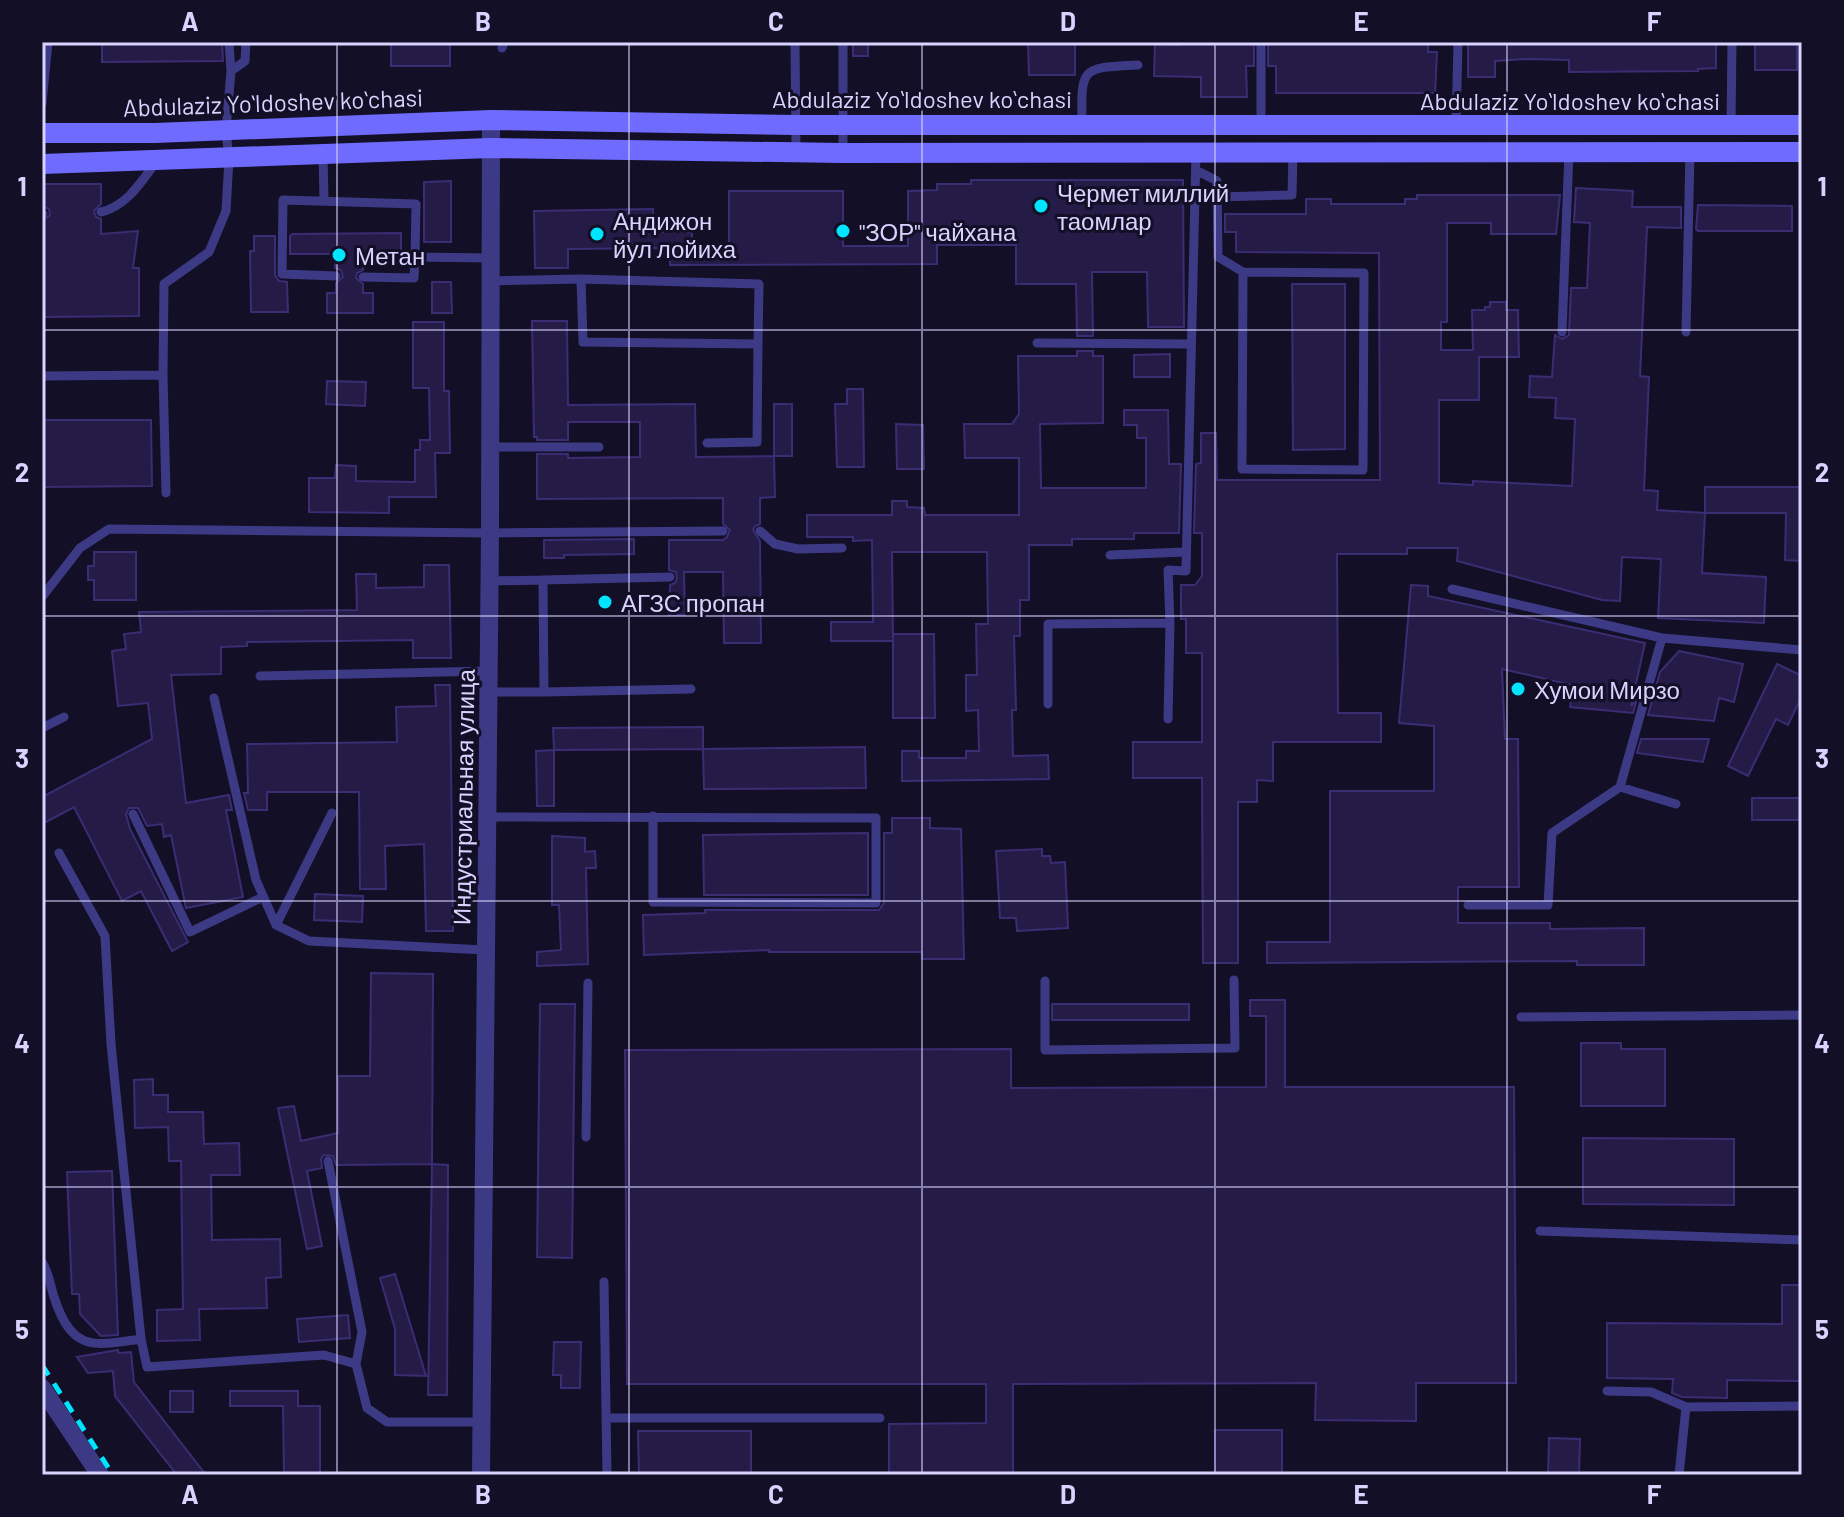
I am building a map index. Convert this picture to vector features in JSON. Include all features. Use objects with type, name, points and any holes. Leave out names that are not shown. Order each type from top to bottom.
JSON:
[{"type":"main road","name":"Abdulaziz Yoʻldoshev koʻchasi","points":[[42,133],[491,120],[795,125],[1802,125]]},
{"type":"main road","points":[[42,164],[491,148],[1196,161],[1293,153],[1802,152]]},
{"type":"street","name":"Индустриальная улица","points":[[481,1475],[491,120]]},
{"type":"street","points":[[42,1388],[100,1475]]},
{"type":"lane","points":[[42,103],[48,42]]},
{"type":"lane","points":[[166,493],[164,284],[209,252],[226,211],[229,159],[226,130],[231,71],[229,42]]},
{"type":"lane","points":[[231,71],[245,61],[246,42]]},
{"type":"lane","points":[[795,42],[796,152]]},
{"type":"lane","points":[[843,42],[843,153]]},
{"type":"lane","points":[[1261,42],[1261,125]]},
{"type":"lane","points":[[1456,126],[1458,42]]},
{"type":"lane","points":[[1731,127],[1732,42]]},
{"type":"lane","points":[[1082,124],[1081,84],[1087,73],[1097,68],[1138,65]]},
{"type":"lane","points":[[1562,332],[1569,152]]},
{"type":"lane","points":[[1686,332],[1690,152]]},
{"type":"lane","points":[[1217,197],[1292,195],[1293,153]]},
{"type":"lane","points":[[323,155],[324,201]]},
{"type":"lane","points":[[1196,161],[1217,181],[1218,257],[1243,272],[1364,273],[1363,470],[1242,469],[1243,272]]},
{"type":"lane","points":[[1168,719],[1168,570],[1186,571],[1196,161]]},
{"type":"lane","points":[[101,212],[114,209],[127,198],[156,162]]},
{"type":"lane","points":[[336,276],[282,274],[283,200],[416,204],[414,278],[363,277]]},
{"type":"lane","points":[[415,257],[491,258]]},
{"type":"lane","points":[[491,281],[581,279],[759,284],[757,442],[707,443]]},
{"type":"lane","points":[[581,279],[583,342],[758,344]]},
{"type":"lane","points":[[1037,343],[1191,344]]},
{"type":"lane","points":[[42,376],[163,375]]},
{"type":"lane","points":[[490,447],[599,447]]},
{"type":"lane","points":[[42,597],[80,548],[109,529],[490,533],[723,531]]},
{"type":"lane","points":[[760,531],[775,544],[798,549],[842,548]]},
{"type":"lane","points":[[1110,555],[1185,552]]},
{"type":"lane","points":[[489,581],[670,577]]},
{"type":"lane","points":[[543,580],[544,692]]},
{"type":"lane","points":[[1452,589],[1662,638],[1802,650]]},
{"type":"lane","points":[[1048,704],[1048,624],[1170,623]]},
{"type":"lane","points":[[1468,905],[1548,905],[1552,833],[1620,787],[1662,638]]},
{"type":"lane","points":[[260,676],[489,671]]},
{"type":"lane","points":[[488,692],[691,689]]},
{"type":"lane","points":[[214,698],[256,880],[276,925],[309,941],[485,950]]},
{"type":"lane","points":[[42,728],[64,717]]},
{"type":"lane","points":[[1620,787],[1676,804]]},
{"type":"lane","points":[[276,925],[332,813]]},
{"type":"lane","points":[[133,814],[190,932],[263,897]]},
{"type":"lane","points":[[487,817],[653,816],[876,818],[876,903],[653,902],[653,816]]},
{"type":"lane","points":[[59,853],[105,936],[111,1044],[141,1339],[147,1367],[324,1355],[356,1364]]},
{"type":"lane","points":[[1045,981],[1045,1050],[1235,1048],[1234,980]]},
{"type":"lane","points":[[586,1137],[588,983]]},
{"type":"lane","points":[[1521,1017],[1802,1015]]},
{"type":"lane","points":[[328,1161],[362,1332],[356,1364],[367,1408],[387,1422],[481,1422]]},
{"type":"lane","points":[[1540,1231],[1802,1240]]},
{"type":"lane","points":[[42,1262],[56,1302],[75,1336],[96,1345],[141,1339]]},
{"type":"lane","points":[[604,1282],[607,1475]]},
{"type":"lane","points":[[1607,1391],[1651,1392],[1686,1407],[1802,1406]]},
{"type":"lane","points":[[1679,1475],[1686,1407]]},
{"type":"lane","points":[[606,1418],[880,1418]]},
{"type":"building","points":[[102,42],[222,42],[223,61],[102,62]]},
{"type":"building","points":[[391,42],[450,42],[450,66],[391,66]]},
{"type":"building","points":[[853,42],[868,42],[868,56],[853,56]]},
{"type":"building","points":[[1028,42],[1075,42],[1075,75],[1029,75]]},
{"type":"building","points":[[1179,42],[1254,42],[1254,66],[1246,66],[1247,97],[1201,97],[1201,77],[1154,76],[1155,44],[1179,45]]},
{"type":"building","points":[[1268,42],[1428,42],[1428,52],[1437,52],[1435,93],[1276,93],[1276,66],[1268,66]]},
{"type":"building","points":[[1468,42],[1716,42],[1716,68],[1698,71],[1569,72],[1569,60],[1528,59],[1495,61],[1495,77],[1468,77]]},
{"type":"building","points":[[1755,42],[1797,42],[1797,70],[1755,70]]},
{"type":"building","points":[[971,180],[1183,180],[1184,327],[1148,327],[1147,272],[1092,272],[1093,336],[1077,336],[1076,284],[1016,284],[1016,245],[937,245],[937,264],[670,265],[670,248],[568,249],[568,268],[535,268],[534,211],[653,209],[654,232],[692,232],[692,249],[729,249],[729,191],[843,191],[843,246],[908,246],[908,191],[937,190],[937,184],[971,184]]},
{"type":"building","points":[[451,181],[451,242],[424,242],[424,182]]},
{"type":"building","points":[[44,184],[101,184],[101,204],[94,211],[96,217],[101,219],[101,234],[138,231],[133,268],[139,268],[139,316],[42,317],[43,221],[50,215],[49,209],[43,206]]},
{"type":"building","points":[[1576,188],[1633,191],[1632,207],[1681,207],[1681,228],[1647,227],[1640,376],[1649,377],[1644,490],[1658,491],[1657,510],[1705,513],[1702,573],[1766,577],[1764,623],[1658,618],[1661,559],[1622,557],[1620,601],[1602,600],[1457,561],[1458,548],[1407,548],[1407,554],[1337,554],[1338,713],[1381,713],[1381,742],[1273,742],[1273,781],[1257,780],[1257,802],[1238,802],[1238,963],[1203,963],[1202,778],[1133,778],[1133,742],[1202,742],[1202,653],[1186,653],[1186,619],[1181,619],[1181,585],[1195,585],[1202,576],[1202,533],[1194,533],[1196,464],[1201,463],[1201,433],[1216,433],[1217,480],[1380,480],[1379,253],[1236,252],[1236,232],[1225,232],[1225,214],[1306,214],[1306,199],[1331,199],[1331,204],[1405,204],[1405,199],[1417,199],[1417,195],[1560,195],[1556,234],[1491,234],[1491,223],[1447,223],[1447,322],[1441,322],[1441,350],[1473,350],[1472,310],[1485,310],[1485,307],[1490,307],[1490,302],[1506,302],[1506,310],[1518,310],[1519,357],[1479,357],[1479,400],[1439,400],[1439,483],[1473,485],[1473,481],[1572,486],[1575,419],[1555,418],[1556,398],[1529,397],[1530,376],[1552,377],[1555,335],[1562,339],[1569,335],[1571,288],[1587,288],[1590,223],[1574,222]]},
{"type":"building","points":[[1698,205],[1792,206],[1792,231],[1698,231]]},
{"type":"building","points":[[401,233],[401,254],[363,254],[363,270],[357,273],[356,278],[363,284],[363,293],[373,293],[373,313],[327,313],[327,293],[336,293],[336,283],[343,277],[341,270],[335,268],[335,254],[290,254],[290,236],[293,234]]},
{"type":"building","points":[[254,236],[275,236],[275,275],[279,281],[287,282],[288,312],[251,312],[250,251],[254,251]]},
{"type":"building","points":[[432,282],[451,282],[452,313],[432,313]]},
{"type":"building","points":[[1292,284],[1345,284],[1345,449],[1293,450]]},
{"type":"building","points":[[532,321],[567,321],[568,405],[695,404],[696,457],[774,456],[775,497],[760,498],[760,524],[753,530],[760,541],[761,643],[724,643],[723,572],[684,572],[685,615],[669,615],[670,585],[677,578],[676,572],[669,570],[669,540],[723,540],[727,537],[730,530],[723,524],[723,498],[537,499],[537,454],[568,454],[568,458],[640,457],[640,422],[568,422],[568,440],[537,440],[534,437]]},
{"type":"building","points":[[413,322],[444,322],[444,391],[449,391],[450,453],[435,453],[436,497],[389,497],[389,513],[309,512],[309,478],[335,478],[336,465],[356,466],[356,481],[415,482],[415,450],[420,450],[420,440],[430,440],[429,388],[413,388]]},
{"type":"building","points":[[1077,351],[1093,351],[1093,356],[1103,356],[1103,423],[1040,424],[1041,488],[1146,488],[1146,438],[1137,438],[1137,425],[1124,425],[1124,410],[1168,410],[1169,464],[1181,464],[1179,533],[1134,533],[1134,539],[1072,539],[1072,545],[1029,545],[1029,600],[1020,600],[1020,636],[1014,636],[1016,710],[1012,710],[1013,756],[1048,755],[1049,779],[902,781],[902,751],[919,751],[919,758],[966,758],[966,751],[979,751],[978,710],[966,711],[966,675],[977,675],[976,624],[988,624],[987,552],[892,552],[893,641],[831,641],[831,622],[873,622],[872,540],[807,537],[807,515],[892,515],[892,501],[907,501],[907,507],[924,508],[925,515],[1019,515],[1019,458],[965,458],[964,424],[1012,424],[1019,414],[1018,356],[1077,356]]},
{"type":"building","points":[[1170,354],[1170,377],[1134,377],[1134,355]]},
{"type":"building","points":[[327,381],[366,382],[365,406],[326,404]]},
{"type":"building","points":[[847,389],[863,389],[864,467],[837,467],[835,404],[847,404]]},
{"type":"building","points":[[774,404],[792,404],[792,456],[774,456]]},
{"type":"building","points":[[42,420],[151,420],[152,486],[42,487]]},
{"type":"building","points":[[896,424],[923,425],[924,469],[897,469]]},
{"type":"building","points":[[1705,487],[1802,487],[1802,561],[1785,560],[1786,513],[1705,513]]},
{"type":"building","points":[[634,539],[634,554],[544,558],[544,540]]},
{"type":"building","points":[[94,552],[136,552],[136,600],[94,600],[94,580],[88,580],[88,566],[94,566]]},
{"type":"building","points":[[424,565],[449,565],[451,658],[413,658],[413,640],[247,642],[247,646],[221,647],[221,674],[171,675],[186,803],[229,795],[232,810],[226,810],[243,897],[186,908],[171,835],[164,837],[162,824],[147,826],[138,808],[129,808],[126,814],[130,829],[188,942],[172,951],[141,891],[122,901],[74,807],[42,824],[42,797],[152,739],[148,703],[118,706],[112,651],[126,649],[124,634],[141,632],[139,612],[357,610],[356,574],[376,574],[376,588],[424,587]]},
{"type":"building","points":[[1411,585],[1428,586],[1428,596],[1645,643],[1631,706],[1637,699],[1633,713],[1570,707],[1572,685],[1502,669],[1505,739],[1518,739],[1519,887],[1458,887],[1458,923],[1550,923],[1550,929],[1644,928],[1644,965],[1577,965],[1577,961],[1267,963],[1267,942],[1330,942],[1330,791],[1434,791],[1434,726],[1399,723]]},
{"type":"building","points":[[893,634],[934,634],[935,718],[893,718]]},
{"type":"building","points":[[1679,651],[1743,664],[1734,702],[1719,698],[1714,721],[1648,715],[1660,672]]},
{"type":"building","points":[[1777,664],[1802,676],[1802,696],[1788,725],[1776,719],[1748,776],[1728,766]]},
{"type":"building","points":[[435,685],[450,685],[453,931],[426,931],[424,844],[385,846],[386,889],[360,889],[359,792],[267,792],[267,810],[248,810],[244,793],[248,793],[247,744],[397,742],[396,707],[436,706]]},
{"type":"building","points":[[703,727],[703,749],[554,750],[553,728]]},
{"type":"building","points":[[1641,739],[1709,739],[1703,762],[1637,753]]},
{"type":"building","points":[[865,747],[866,788],[704,789],[703,749]]},
{"type":"building","points":[[554,750],[554,806],[537,806],[536,751]]},
{"type":"building","points":[[1752,798],[1802,798],[1802,820],[1752,820]]},
{"type":"building","points":[[892,818],[930,818],[930,828],[961,829],[964,959],[922,959],[922,952],[769,950],[644,955],[643,915],[705,913],[705,910],[879,910],[884,903],[884,833],[892,833]]},
{"type":"building","points":[[868,833],[868,895],[704,895],[703,835]]},
{"type":"building","points":[[552,836],[585,838],[585,852],[595,851],[596,868],[586,868],[588,964],[537,966],[537,952],[561,950],[559,905],[552,905]]},
{"type":"building","points":[[1042,849],[1042,856],[1050,856],[1051,863],[1065,862],[1068,928],[1017,931],[1016,918],[1000,918],[996,851]]},
{"type":"building","points":[[315,894],[363,896],[362,922],[314,920]]},
{"type":"building","points":[[371,973],[433,974],[432,1164],[336,1165],[333,1156],[324,1155],[322,1168],[307,1171],[322,1246],[307,1249],[278,1108],[294,1106],[301,1141],[338,1133],[338,1076],[370,1076]]},
{"type":"building","points":[[1250,1000],[1285,1000],[1285,1087],[1514,1087],[1516,1383],[1416,1383],[1416,1421],[1315,1420],[1316,1383],[1013,1384],[1013,1475],[889,1475],[889,1424],[986,1423],[986,1384],[627,1384],[625,1050],[1011,1049],[1011,1088],[1266,1087],[1266,1016],[1250,1016]]},
{"type":"building","points":[[540,1004],[575,1004],[572,1258],[537,1257]]},
{"type":"building","points":[[1052,1004],[1189,1004],[1189,1020],[1052,1020]]},
{"type":"building","points":[[1581,1043],[1621,1043],[1621,1049],[1665,1049],[1665,1106],[1581,1106]]},
{"type":"building","points":[[153,1079],[153,1095],[168,1095],[168,1112],[203,1112],[204,1144],[239,1143],[240,1175],[211,1175],[212,1240],[280,1239],[281,1277],[266,1278],[267,1308],[199,1309],[200,1340],[157,1341],[157,1310],[183,1309],[181,1161],[169,1161],[168,1127],[135,1128],[134,1080]]},
{"type":"building","points":[[1583,1138],[1734,1139],[1734,1205],[1583,1204]]},
{"type":"building","points":[[432,1164],[448,1165],[447,1395],[428,1395]]},
{"type":"building","points":[[112,1171],[118,1335],[101,1336],[80,1314],[79,1294],[72,1294],[67,1172]]},
{"type":"building","points":[[395,1274],[426,1376],[395,1375],[395,1329],[380,1278]]},
{"type":"building","points":[[1782,1285],[1802,1285],[1802,1381],[1727,1380],[1727,1398],[1682,1397],[1672,1393],[1673,1379],[1607,1378],[1607,1323],[1782,1324]]},
{"type":"building","points":[[348,1315],[350,1338],[299,1342],[297,1319]]},
{"type":"building","points":[[554,1342],[581,1342],[580,1388],[561,1388],[561,1375],[553,1375]]},
{"type":"building","points":[[118,1350],[118,1353],[131,1352],[134,1382],[206,1475],[177,1475],[115,1396],[113,1371],[88,1373],[77,1357]]},
{"type":"building","points":[[170,1391],[193,1391],[193,1412],[170,1412]]},
{"type":"building","points":[[230,1391],[298,1391],[298,1406],[320,1406],[320,1475],[284,1475],[283,1406],[230,1406]]},
{"type":"building","points":[[1215,1430],[1282,1430],[1282,1475],[1215,1475]]},
{"type":"building","points":[[638,1431],[751,1431],[751,1475],[639,1475]]},
{"type":"building","points":[[1549,1438],[1580,1439],[1579,1475],[1548,1475]]},
{"type":"railway","points":[[42,1365],[113,1475]]},
{"type":"place","name":"Чермет миллий таомлар","points":[[1041,206]]},
{"type":"place","name":"\"ЗОР\" чайхана","points":[[843,231]]},
{"type":"place","name":"Андижон йул лойиха","points":[[597,234]]},
{"type":"place","name":"Метан","points":[[339,255]]},
{"type":"place","name":"АГЗС пропан","points":[[605,602]]},
{"type":"place","name":"Хумои Мирзо","points":[[1518,689]]}]
